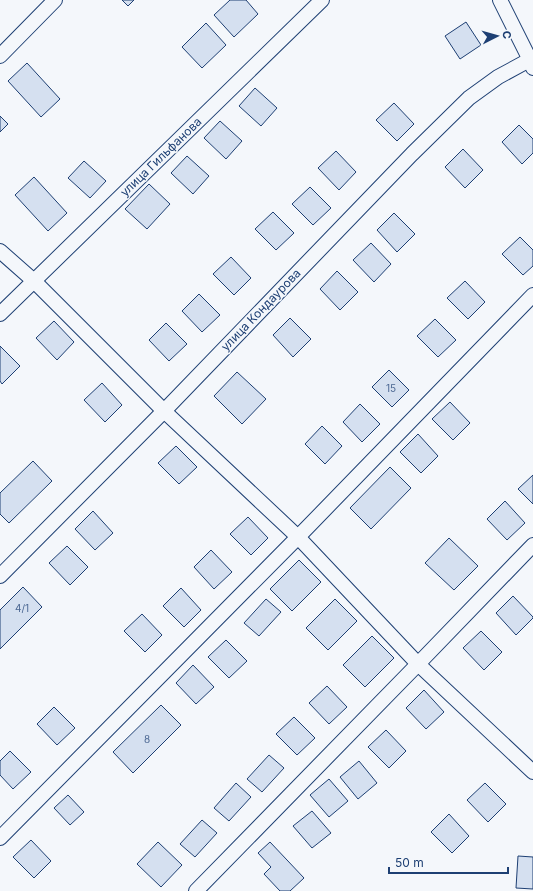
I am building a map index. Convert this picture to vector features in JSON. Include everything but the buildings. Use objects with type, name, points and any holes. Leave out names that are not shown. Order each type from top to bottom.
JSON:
[{"type":"street","points":[[0,56],[55,0]]},
{"type":"street","name":"улица Гильфанова","points":[[0,314],[322,0]]},
{"type":"street","points":[[500,0],[532,62]]},
{"type":"street","name":"улица Кондаурова","points":[[0,576],[164,411],[406,160],[469,98],[498,77],[532,62]]},
{"type":"street","points":[[0,251],[34,281],[164,411],[298,537],[418,664],[533,772]]},
{"type":"street","points":[[0,838],[298,537],[533,295]]},
{"type":"street","points":[[196,891],[533,545]]}]
